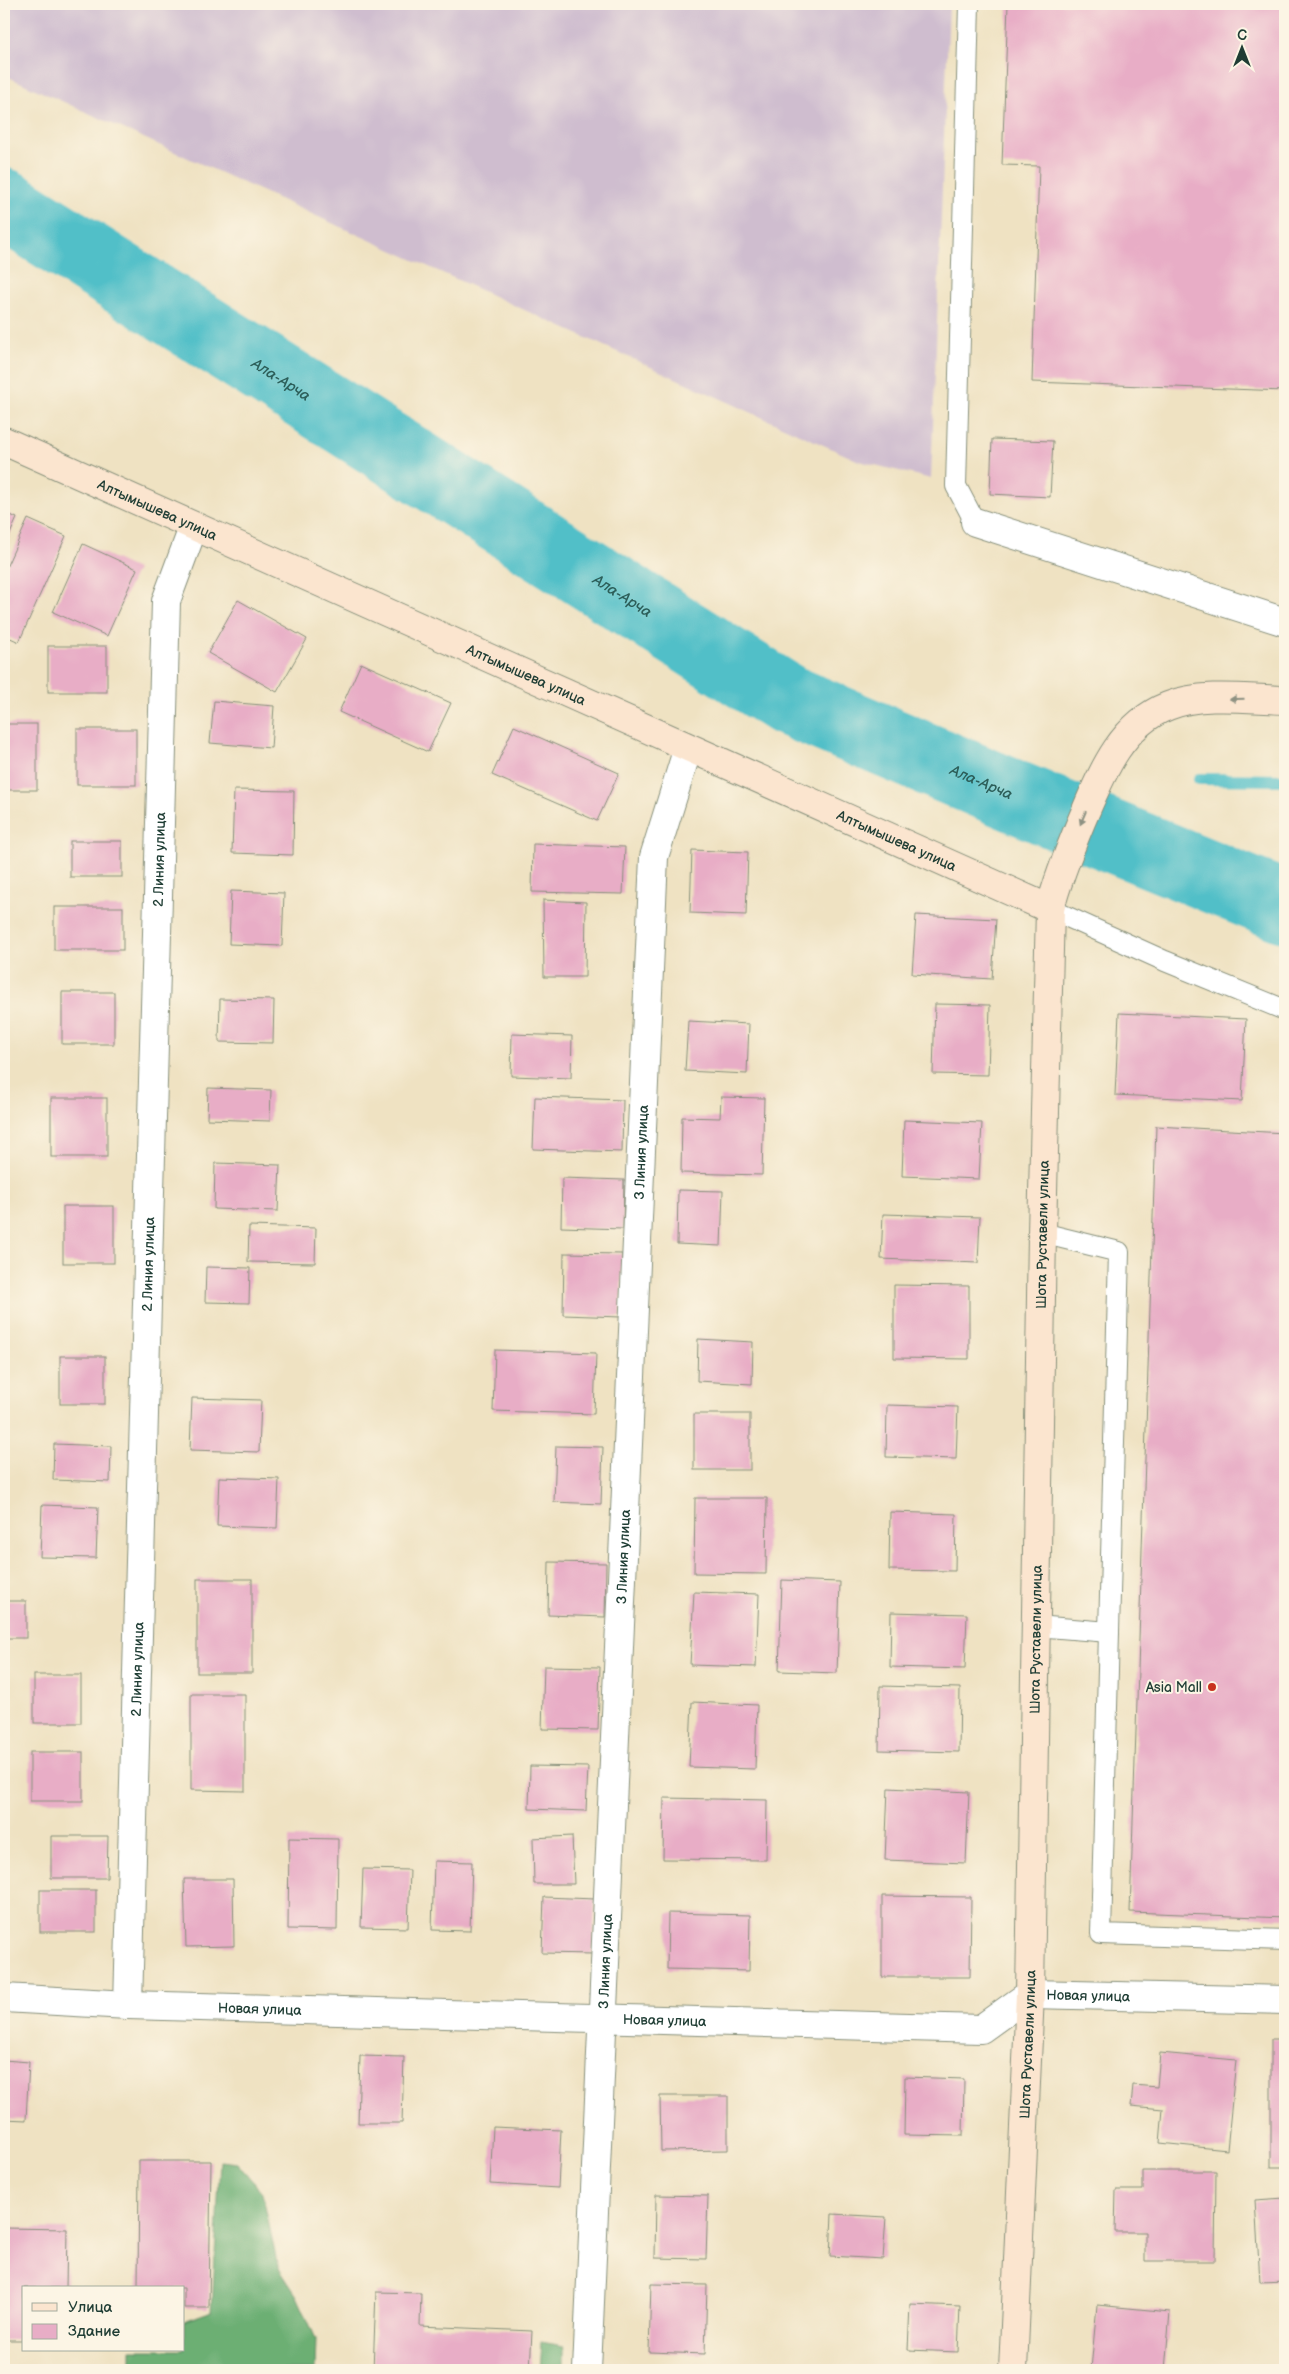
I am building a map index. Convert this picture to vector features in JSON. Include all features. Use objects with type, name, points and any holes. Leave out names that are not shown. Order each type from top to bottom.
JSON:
[{"type":"street","name":"Алтымышева улица","points":[[4,441],[193,528],[1050,909]]},
{"type":"street","points":[[975,522],[1285,622]]},
{"type":"street","name":"2 Линия улица","points":[[128,2005],[166,601],[193,528]]},
{"type":"street","name":"Шота Руставели улица","points":[[1013,2370],[1030,1994],[1042,1233],[1050,909],[1058,876],[1102,773],[1123,740],[1143,720],[1167,707],[1193,699],[1285,700]]},
{"type":"street","name":"3 Линия улица","points":[[587,2370],[654,857],[688,748]]},
{"type":"street","name":"Новая улица","points":[[4,1998],[128,2005],[981,2030],[1030,1994],[1285,2000]]},
{"type":"lane","points":[[969,4],[956,486],[975,522]]},
{"type":"lane","points":[[1050,909],[1165,961],[1285,1010]]},
{"type":"lane","points":[[1042,1233],[1119,1252],[1101,1934],[1285,1940]]},
{"type":"lane","points":[[1036,1626],[1109,1632]]},
{"type":"shaded area","points":[[4,4],[949,4],[931,479],[859,461],[4,75]]},
{"type":"green space","points":[[220,2161],[237,2163],[262,2192],[278,2267],[297,2296],[316,2339],[315,2370],[131,2370],[131,2352],[185,2352],[185,2321],[212,2311]]},
{"type":"green space","points":[[541,2342],[564,2346],[564,2370],[539,2370]]},
{"type":"building","points":[[1008,4],[1285,4],[1285,391],[1032,382],[1039,166],[1002,165]]},
{"type":"building","points":[[992,439],[1053,441],[1050,497],[990,494]]},
{"type":"building","points":[[4,512],[17,518],[4,548]]},
{"type":"building","points":[[28,519],[66,536],[19,642],[4,635],[4,572]]},
{"type":"building","points":[[83,544],[137,569],[107,636],[53,612]]},
{"type":"building","points":[[238,600],[307,639],[277,692],[208,653]]},
{"type":"building","points":[[48,646],[107,646],[107,692],[48,692]]},
{"type":"building","points":[[361,663],[451,703],[428,752],[339,712]]},
{"type":"building","points":[[214,701],[274,706],[271,748],[210,743]]},
{"type":"building","points":[[4,724],[37,724],[37,790],[4,790]]},
{"type":"building","points":[[514,726],[619,773],[597,821],[492,775]]},
{"type":"building","points":[[77,729],[136,729],[136,785],[77,785]]},
{"type":"building","points":[[234,790],[294,791],[293,855],[232,853]]},
{"type":"building","points":[[70,841],[122,841],[122,877],[70,877]]},
{"type":"building","points":[[533,844],[625,847],[623,894],[532,892]]},
{"type":"building","points":[[692,850],[748,852],[746,915],[690,913]]},
{"type":"building","points":[[231,891],[284,893],[282,946],[229,944]]},
{"type":"building","points":[[543,900],[586,902],[585,977],[544,977]]},
{"type":"building","points":[[54,907],[123,907],[123,950],[54,950]]},
{"type":"building","points":[[916,915],[996,919],[992,979],[912,974]]},
{"type":"building","points":[[62,992],[114,992],[114,1044],[62,1044]]},
{"type":"building","points":[[220,999],[274,1000],[273,1043],[219,1042]]},
{"type":"building","points":[[935,1004],[990,1005],[988,1075],[933,1074]]},
{"type":"building","points":[[1119,1013],[1246,1019],[1242,1101],[1115,1095]]},
{"type":"building","points":[[688,1021],[749,1024],[747,1074],[685,1071]]},
{"type":"building","points":[[512,1034],[572,1036],[571,1078],[511,1076]]},
{"type":"building","points":[[208,1088],[271,1090],[270,1121],[207,1119]]},
{"type":"building","points":[[535,1097],[623,1100],[622,1152],[533,1149]]},
{"type":"building","points":[[721,1097],[764,1098],[762,1175],[681,1173],[682,1117],[720,1118]]},
{"type":"building","points":[[51,1098],[107,1098],[107,1157],[51,1157]]},
{"type":"building","points":[[904,1120],[982,1123],[979,1179],[902,1176]]},
{"type":"building","name":"Asia Mall","points":[[1156,1126],[1285,1133],[1285,1918],[1130,1912]]},
{"type":"building","points":[[215,1163],[280,1165],[278,1211],[214,1209]]},
{"type":"building","points":[[562,1178],[624,1180],[623,1229],[561,1227]]},
{"type":"building","points":[[678,1190],[723,1191],[721,1246],[677,1244]]},
{"type":"building","points":[[63,1206],[114,1206],[114,1263],[63,1263]]},
{"type":"building","points":[[883,1214],[980,1217],[978,1263],[881,1259]]},
{"type":"building","points":[[249,1226],[316,1228],[315,1263],[248,1262]]},
{"type":"building","points":[[564,1253],[622,1254],[621,1317],[563,1315]]},
{"type":"building","points":[[206,1267],[250,1268],[249,1303],[205,1302]]},
{"type":"building","points":[[894,1285],[969,1286],[969,1359],[894,1358]]},
{"type":"building","points":[[698,1339],[753,1342],[752,1384],[697,1381]]},
{"type":"building","points":[[495,1350],[596,1353],[594,1414],[493,1411]]},
{"type":"building","points":[[60,1356],[105,1356],[105,1404],[60,1404]]},
{"type":"building","points":[[192,1398],[261,1400],[259,1452],[190,1450]]},
{"type":"building","points":[[887,1405],[958,1407],[956,1459],[886,1457]]},
{"type":"building","points":[[694,1414],[750,1414],[750,1470],[694,1470]]},
{"type":"building","points":[[54,1444],[111,1446],[110,1482],[53,1480]]},
{"type":"building","points":[[556,1446],[603,1447],[601,1504],[554,1502]]},
{"type":"building","points":[[219,1477],[279,1479],[277,1528],[217,1526]]},
{"type":"building","points":[[695,1498],[767,1498],[766,1574],[694,1573]]},
{"type":"building","points":[[42,1505],[98,1507],[96,1558],[40,1557]]},
{"type":"building","points":[[890,1512],[956,1514],[955,1571],[889,1570]]},
{"type":"building","points":[[549,1562],[606,1563],[605,1617],[548,1615]]},
{"type":"building","points":[[197,1579],[252,1579],[252,1673],[197,1673]]},
{"type":"building","points":[[782,1580],[840,1582],[837,1673],[779,1671]]},
{"type":"building","points":[[694,1592],[759,1594],[756,1667],[690,1665]]},
{"type":"building","points":[[4,1601],[26,1601],[26,1638],[4,1638]]},
{"type":"building","points":[[891,1612],[967,1614],[965,1669],[890,1667]]},
{"type":"building","points":[[544,1666],[600,1667],[598,1730],[542,1729]]},
{"type":"building","points":[[34,1675],[81,1675],[81,1723],[34,1723]]},
{"type":"building","points":[[880,1686],[960,1688],[959,1752],[879,1750]]},
{"type":"building","points":[[191,1694],[245,1694],[245,1791],[191,1790]]},
{"type":"building","points":[[692,1702],[757,1705],[755,1769],[689,1767]]},
{"type":"building","points":[[30,1752],[83,1752],[83,1801],[30,1801]]},
{"type":"building","points":[[530,1766],[588,1767],[586,1811],[529,1809]]},
{"type":"building","points":[[888,1788],[969,1792],[966,1863],[885,1860]]},
{"type":"building","points":[[664,1798],[767,1800],[766,1860],[663,1859]]},
{"type":"building","points":[[51,1836],[108,1836],[107,1878],[51,1878]]},
{"type":"building","points":[[572,1836],[574,1884],[534,1884],[533,1838]]},
{"type":"building","points":[[289,1838],[338,1839],[337,1930],[288,1929]]},
{"type":"building","points":[[434,1861],[472,1862],[470,1931],[432,1930]]},
{"type":"building","points":[[363,1869],[410,1870],[408,1928],[361,1927]]},
{"type":"building","points":[[184,1879],[233,1879],[234,1946],[186,1947]]},
{"type":"building","points":[[40,1890],[96,1890],[96,1932],[40,1932]]},
{"type":"building","points":[[882,1896],[971,1897],[970,1977],[882,1977]]},
{"type":"building","points":[[544,1897],[595,1899],[593,1954],[542,1953]]},
{"type":"building","points":[[668,1913],[750,1915],[749,1971],[667,1969]]},
{"type":"building","points":[[1271,2039],[1285,2039],[1285,2167],[1271,2167]]},
{"type":"building","points":[[1160,2053],[1236,2060],[1227,2150],[1160,2143],[1163,2109],[1131,2106],[1133,2085],[1157,2087]]},
{"type":"building","points":[[360,2056],[404,2057],[402,2123],[358,2123]]},
{"type":"building","points":[[4,2060],[29,2062],[26,2120],[4,2119]]},
{"type":"building","points":[[905,2077],[964,2079],[963,2136],[904,2135]]},
{"type":"building","points":[[660,2096],[728,2096],[728,2150],[661,2151]]},
{"type":"building","points":[[493,2127],[561,2130],[558,2188],[490,2184]]},
{"type":"building","points":[[139,2161],[211,2161],[209,2308],[185,2308],[185,2286],[138,2286]]},
{"type":"building","points":[[1143,2171],[1216,2171],[1215,2261],[1145,2261],[1145,2232],[1115,2232],[1116,2190],[1143,2190]]},
{"type":"building","points":[[656,2195],[708,2196],[706,2259],[655,2258]]},
{"type":"building","points":[[1285,2198],[1285,2281],[1260,2282],[1255,2200]]},
{"type":"building","points":[[832,2214],[886,2217],[883,2259],[830,2256]]},
{"type":"building","points":[[4,2228],[67,2229],[66,2286],[22,2286],[22,2340],[4,2340]]},
{"type":"building","points":[[651,2284],[707,2285],[705,2354],[649,2352]]},
{"type":"building","points":[[376,2292],[421,2293],[420,2326],[532,2331],[530,2370],[373,2370]]},
{"type":"building","points":[[910,2304],[960,2306],[958,2352],[908,2350]]},
{"type":"building","points":[[1097,2305],[1170,2312],[1165,2370],[1091,2369]]},
{"type":"waterway","name":"Ала-Арча","points":[[4,204],[787,700],[1045,809],[1285,907]]},
{"type":"waterway","points":[[1199,779],[1285,780]]},
{"type":"place","name":"Asia Mall","points":[[1212,1687]]}]
